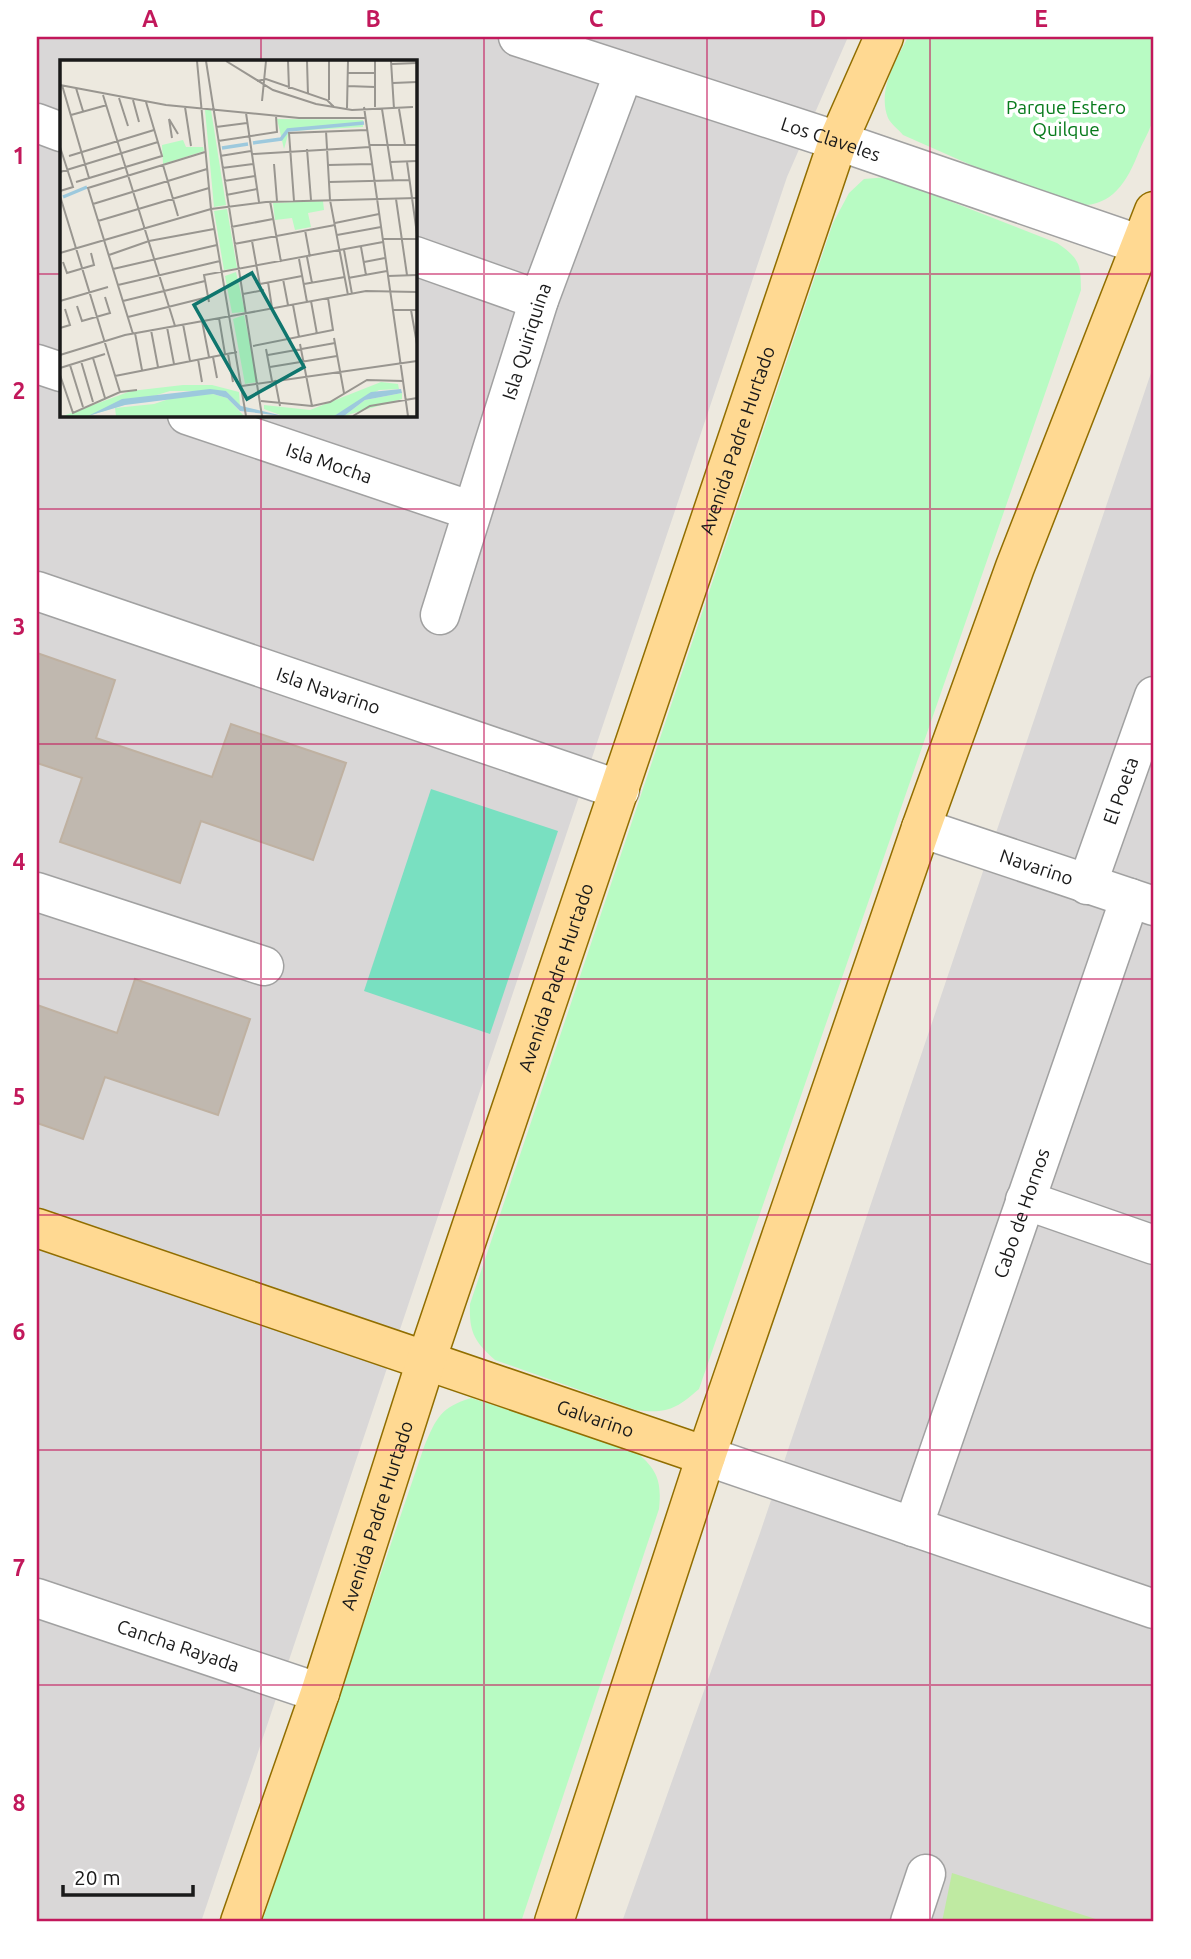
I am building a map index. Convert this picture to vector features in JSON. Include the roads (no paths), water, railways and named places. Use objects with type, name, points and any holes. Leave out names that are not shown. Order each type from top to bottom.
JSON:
[{"type":"main road","name":"Avenida Padre Hurtado","points":[[240,1922],[320,1693],[426,1361],[838,141],[884,37]]},
{"type":"main road","points":[[554,1922],[706,1456],[921,828],[1015,567],[1148,228]]},
{"type":"main road","name":"Galvarino","points":[[37,1228],[706,1456]]},
{"type":"street","name":"Los Claveles","points":[[518,37],[569,45],[624,72],[838,141],[1148,228]]},
{"type":"street","name":"Isla Quiriquina","points":[[440,615],[538,300],[624,72]]},
{"type":"street","points":[[37,123],[60,132]]},
{"type":"street","points":[[416,256],[538,300]]},
{"type":"street","points":[[37,364],[60,372]]},
{"type":"street","name":"Isla Mocha","points":[[190,416],[472,511]]},
{"type":"street","name":"Isla Navarino","points":[[37,591],[620,790]]},
{"type":"street","name":"El Poeta","points":[[1087,885],[1154,696]]},
{"type":"street","name":"Navarino","points":[[921,828],[1142,902]]},
{"type":"street","points":[[37,892],[264,966]]},
{"type":"street","name":"Cabo de Hornos","points":[[913,1527],[1026,1200],[1142,902]]},
{"type":"street","points":[[1026,1200],[1154,1245]]},
{"type":"street","name":"Galvarino","points":[[706,1456],[1154,1609]]},
{"type":"street","name":"Cancha Rayada","points":[[37,1598],[320,1693]]},
{"type":"street","points":[[910,1922],[926,1874]]},
{"type":"park label","name":"Parque Estero Quilque","points":[[1066,118]]}]
